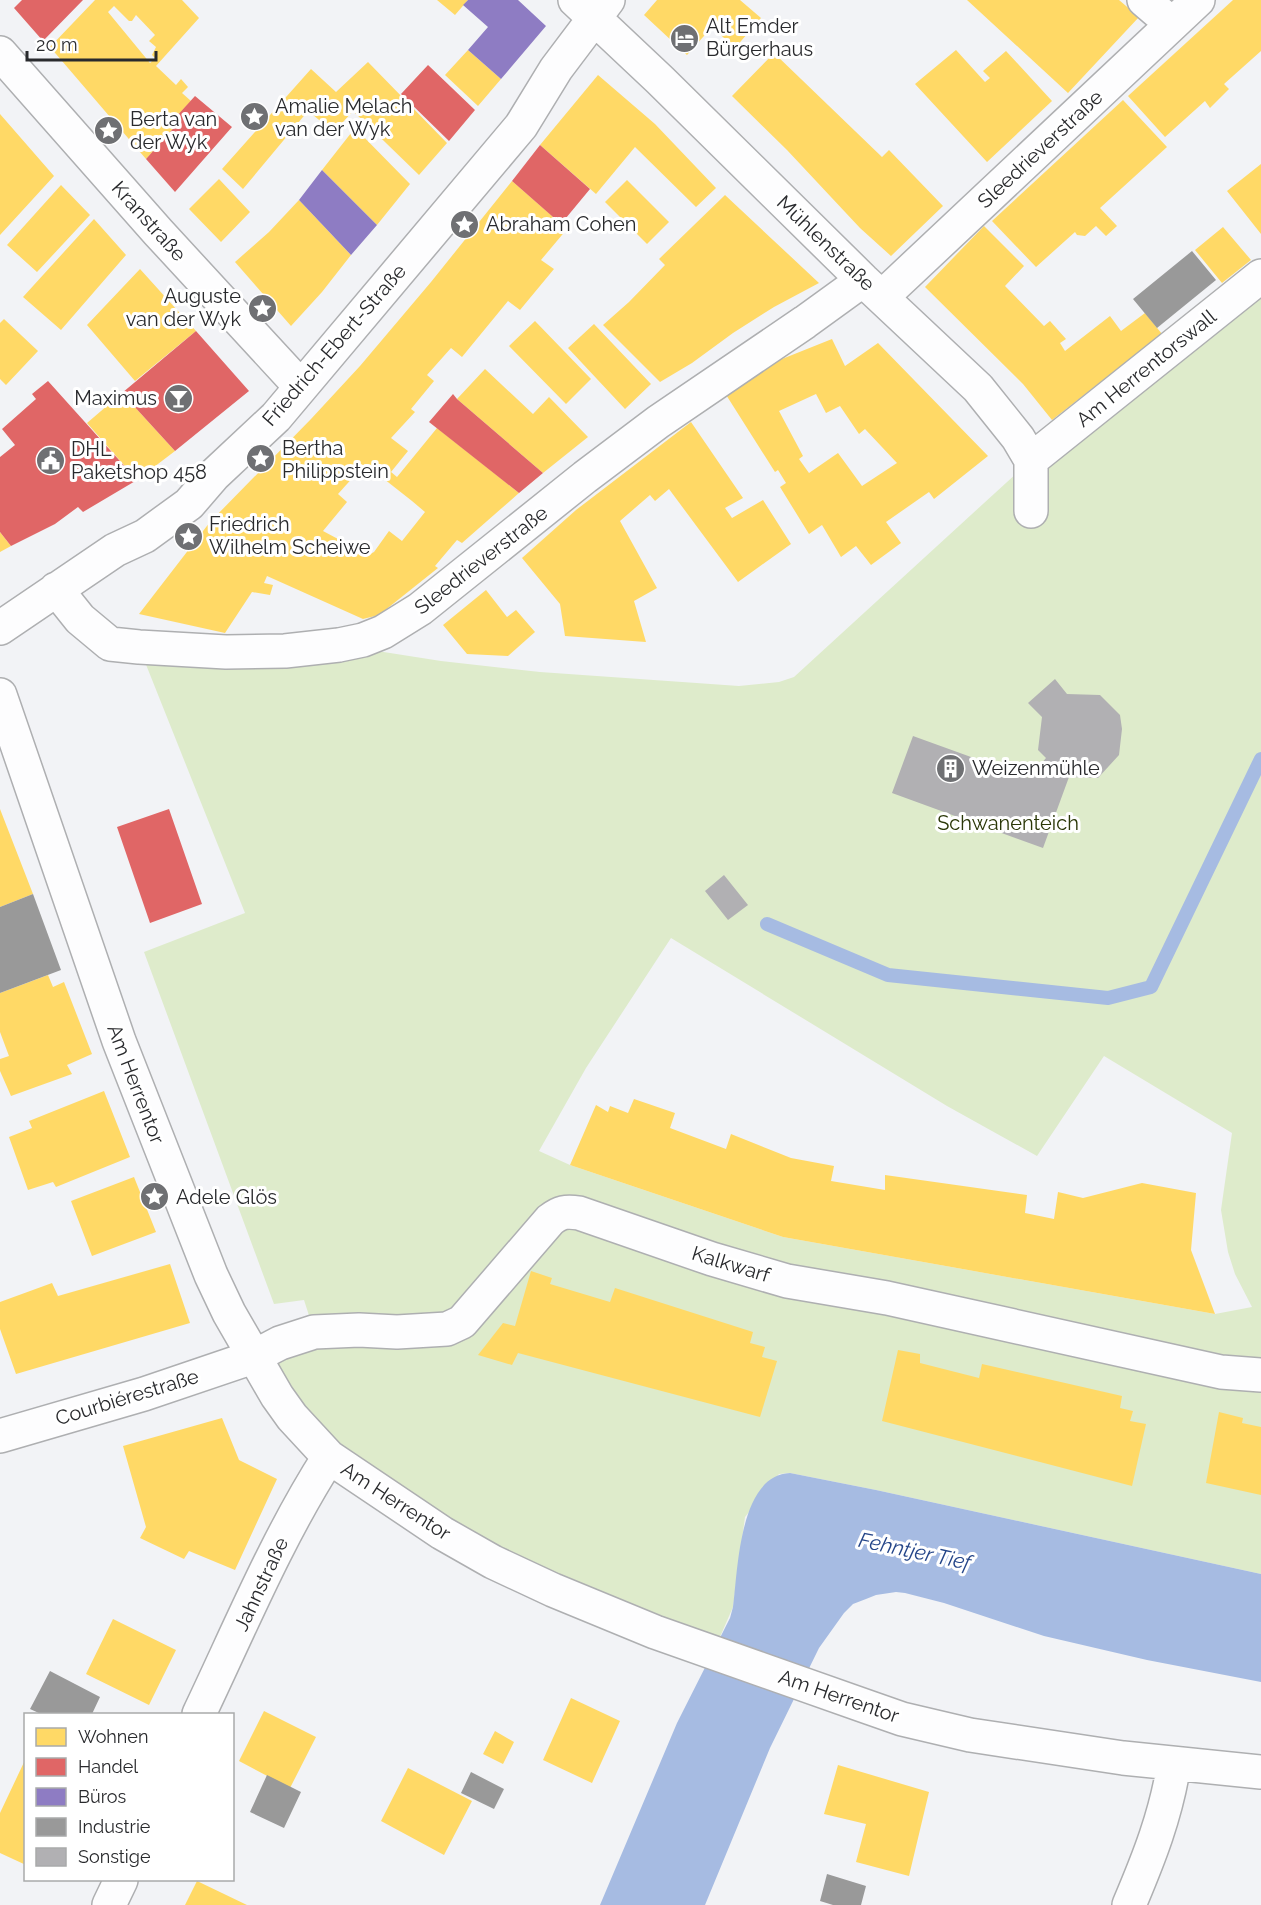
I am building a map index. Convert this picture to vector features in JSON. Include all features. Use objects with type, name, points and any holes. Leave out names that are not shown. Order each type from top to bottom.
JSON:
[{"type":"street","points":[[1144,0],[1173,24]]},
{"type":"street","name":"Sleedrieverstraße","points":[[56,589],[80,619],[110,644],[226,652],[285,651],[339,645],[363,640],[383,632],[441,594],[585,477],[658,422],[805,322],[873,288],[1198,0]]},
{"type":"street","name":"Mühlenstraße","points":[[592,6],[873,288],[978,388],[1018,438],[1031,460]]},
{"type":"street","name":"Friedrich-Ebert-Straße","points":[[0,628],[115,550],[145,536],[189,504],[214,475],[276,417],[521,126],[592,6]]},
{"type":"street","name":"Kranstraße","points":[[0,53],[158,232],[301,387]]},
{"type":"street","name":"Am Herrentorswall","points":[[1031,460],[1261,276]]},
{"type":"street","points":[[1031,460],[1031,511]]},
{"type":"street","name":"Am Herrentor","points":[[0,695],[119,1041],[211,1275],[253,1357],[292,1417],[329,1457],[442,1533],[493,1562],[607,1614],[902,1719],[970,1735],[1174,1764],[1261,1772]]},
{"type":"street","name":"Kalkwarf","points":[[253,1357],[280,1343],[314,1332],[359,1330],[397,1332],[447,1329],[462,1322],[550,1220],[566,1211],[579,1213],[712,1259],[786,1281],[887,1298],[1211,1370],[1261,1375]]},
{"type":"street","name":"Courbiérestraße","points":[[0,1436],[144,1394],[253,1357]]},
{"type":"street","name":"Jahnstraße","points":[[199,1713],[288,1527],[329,1457]]},
{"type":"street","points":[[1129,1905],[1160,1828],[1169,1796],[1174,1764]]},
{"type":"street","points":[[109,1905],[121,1881]]},
{"type":"green space","name":"Schwanenteich","points":[[1261,276],[1261,1574],[876,1490],[790,1473],[779,1474],[745,1517],[733,1607],[713,1653],[385,1494],[253,1357],[314,1331],[304,1300],[274,1304],[144,952],[245,913],[139,647],[339,645],[441,661],[540,672],[739,686],[779,682],[794,677],[1031,460]],"holes":[[[671,938],[947,1106],[1037,1156],[1104,1056],[1232,1133],[1221,1210],[1228,1252],[1235,1274],[1252,1307],[1215,1314],[783,1237],[570,1165],[539,1151],[586,1068]]]},
{"type":"water","name":"Fehntjer Tief","points":[[790,1473],[1261,1574],[1261,1682],[1147,1660],[1044,1636],[944,1603],[905,1593],[876,1595],[853,1604],[819,1648],[770,1748],[705,1905],[600,1905],[677,1723],[730,1618],[744,1527],[751,1507],[760,1490],[773,1478]]},
{"type":"building: Wohnen","points":[[95,0],[182,0],[199,18],[156,66],[176,85],[181,79],[188,87],[182,93],[191,101],[175,118],[179,122],[146,159],[50,47]],"holes":[[[114,6],[129,21],[132,21],[136,15],[155,35],[149,41],[156,47],[152,55],[155,58],[150,63],[108,12]]]},
{"type":"building: Wohnen","points":[[437,0],[468,0],[455,15]]},
{"type":"building: Wohnen","name":"Alt Emder Bürgerhaus","points":[[657,0],[740,0],[761,18],[735,48],[712,27],[687,55],[644,15]]},
{"type":"building: Wohnen","points":[[967,0],[1119,0],[1139,17],[1068,93]]},
{"type":"building: Wohnen","points":[[1233,0],[1261,0],[1261,51],[1224,84],[1229,89],[1210,108],[1205,101],[1165,137],[1128,96]]},
{"type":"building: Wohnen","points":[[468,50],[501,79],[478,106],[445,75]]},
{"type":"building: Wohnen","points":[[956,50],[985,82],[990,78],[983,71],[1006,51],[1052,101],[987,162],[915,84]]},
{"type":"building: Wohnen","points":[[774,53],[882,157],[889,150],[943,206],[891,256],[860,228],[787,150],[732,96]]},
{"type":"building: Wohnen","points":[[368,62],[447,143],[419,175],[353,111],[334,132],[308,111],[243,189],[222,169],[311,69],[336,92]]},
{"type":"building: Wohnen","points":[[598,75],[655,124],[716,188],[696,207],[635,147],[596,194],[540,145]]},
{"type":"building: Wohnen","points":[[1123,100],[1167,147],[1100,208],[1117,226],[1106,236],[1096,226],[1085,236],[1077,235],[1075,232],[1036,267],[992,221]]},
{"type":"building: Wohnen","points":[[0,114],[54,176],[0,235]]},
{"type":"building: Wohnen","points":[[355,128],[410,184],[377,225],[322,170]]},
{"type":"building: Wohnen","points":[[1261,164],[1261,234],[1227,191]]},
{"type":"building: Wohnen","points":[[219,179],[250,212],[221,242],[189,209]]},
{"type":"building: Wohnen","points":[[627,180],[669,222],[647,244],[605,202]]},
{"type":"building: Wohnen","points":[[512,181],[567,229],[541,260],[554,269],[520,310],[508,301],[462,357],[451,348],[427,375],[434,381],[411,409],[415,412],[391,438],[408,451],[391,472],[397,477],[437,428],[519,493],[462,543],[457,540],[435,566],[438,568],[379,615],[363,619],[267,576],[264,583],[273,585],[270,595],[252,592],[225,633],[139,614],[210,522],[360,366]],"holes":[[[365,464],[425,512],[402,541],[389,531],[374,552],[368,555],[323,531],[347,502],[338,494]]]},
{"type":"building: Wohnen","points":[[61,185],[90,215],[37,272],[7,245]]},
{"type":"building: Wohnen","points":[[725,195],[819,283],[774,307],[660,382],[603,325],[665,265],[659,259]]},
{"type":"building: Wohnen","points":[[299,200],[351,255],[291,326],[235,262],[269,232]]},
{"type":"building: Wohnen","points":[[94,219],[126,255],[61,330],[23,297]]},
{"type":"building: Wohnen","points":[[984,226],[1024,266],[1005,286],[1044,326],[1050,321],[1066,339],[1060,343],[1065,351],[1110,316],[1121,331],[1145,313],[1162,334],[1052,420],[1023,384],[925,287]]},
{"type":"building: Wohnen","points":[[1223,227],[1251,260],[1222,283],[1195,250]]},
{"type":"building: Wohnen","points":[[140,269],[196,331],[135,381],[87,325]]},
{"type":"building: Wohnen","points":[[4,319],[38,351],[6,385],[0,379],[0,323]]},
{"type":"building: Wohnen","points":[[535,321],[591,379],[566,404],[509,346]]},
{"type":"building: Wohnen","points":[[594,324],[651,384],[625,409],[568,348]]},
{"type":"building: Wohnen","points":[[832,339],[845,366],[878,343],[988,456],[934,499],[929,492],[886,522],[901,543],[871,565],[856,546],[841,557],[822,525],[809,534],[780,487],[786,483],[778,470],[775,472],[723,390],[757,369]],"holes":[[[816,394],[826,413],[840,406],[859,434],[865,429],[897,463],[862,486],[838,453],[809,473],[799,459],[803,456],[779,411]]]},
{"type":"building: Wohnen","points":[[485,369],[533,414],[549,397],[588,437],[543,473],[457,399]]},
{"type":"building: Wohnen","points":[[122,393],[175,451],[137,480],[87,423]]},
{"type":"building: Wohnen","points":[[691,422],[743,498],[725,508],[732,518],[763,500],[791,544],[738,582],[669,489],[655,501],[650,495],[620,521],[657,588],[634,601],[646,642],[565,636],[560,604],[522,558],[576,510]]},
{"type":"building: Wohnen","points":[[0,532],[11,546],[0,552]]},
{"type":"building: Wohnen","points":[[486,590],[507,617],[516,610],[535,632],[508,656],[467,654],[443,625]]},
{"type":"building: Wohnen","points":[[0,809],[33,894],[0,907]]},
{"type":"building: Wohnen","points":[[48,975],[53,987],[64,982],[92,1054],[67,1065],[72,1074],[11,1096],[0,1071],[0,1059],[9,1056],[0,1032],[0,993]]},
{"type":"building: Wohnen","points":[[104,1091],[130,1157],[56,1187],[53,1182],[28,1190],[9,1137],[32,1128],[29,1121]]},
{"type":"building: Wohnen","points":[[634,1099],[675,1113],[670,1128],[726,1149],[731,1134],[791,1158],[834,1166],[831,1181],[885,1190],[885,1175],[1027,1195],[1025,1213],[1054,1219],[1058,1192],[1083,1198],[1142,1183],[1196,1193],[1191,1250],[1215,1314],[783,1237],[570,1165],[596,1105],[608,1112],[610,1106],[628,1113]]},
{"type":"building: Wohnen","points":[[134,1177],[156,1232],[92,1256],[71,1201]]},
{"type":"building: Wohnen","points":[[170,1264],[190,1323],[16,1374],[0,1329],[0,1302],[52,1283],[58,1296]]},
{"type":"building: Wohnen","points":[[531,1271],[552,1278],[550,1284],[610,1302],[615,1288],[753,1332],[750,1343],[765,1347],[762,1357],[777,1361],[760,1417],[518,1353],[512,1365],[478,1355],[503,1323],[515,1326]]},
{"type":"building: Wohnen","points":[[898,1350],[920,1354],[920,1363],[979,1378],[982,1364],[1122,1396],[1120,1408],[1133,1411],[1130,1421],[1146,1424],[1132,1486],[882,1421]]},
{"type":"building: Wohnen","points":[[1219,1412],[1243,1418],[1242,1423],[1261,1427],[1261,1495],[1206,1483]]},
{"type":"building: Wohnen","points":[[222,1418],[239,1460],[277,1479],[235,1570],[189,1551],[184,1559],[140,1538],[146,1527],[123,1446]]},
{"type":"building: Wohnen","points":[[113,1619],[176,1650],[149,1705],[86,1674]]},
{"type":"building: Wohnen","points":[[571,1698],[620,1721],[592,1783],[543,1760]]},
{"type":"building: Wohnen","points":[[264,1711],[316,1737],[290,1788],[239,1761]]},
{"type":"building: Wohnen","points":[[495,1731],[514,1742],[503,1764],[483,1754]]},
{"type":"building: Wohnen","points":[[24,1762],[24,1864],[0,1853],[0,1813]]},
{"type":"building: Wohnen","points":[[838,1765],[929,1792],[909,1876],[856,1862],[866,1824],[824,1814]]},
{"type":"building: Wohnen","points":[[408,1768],[472,1801],[444,1855],[381,1821]]},
{"type":"building: Wohnen","points":[[197,1881],[247,1905],[185,1905]]},
{"type":"building: Handel","points":[[22,0],[83,0],[43,41],[14,8]]},
{"type":"building: Handel","points":[[428,65],[475,110],[449,141],[401,94]]},
{"type":"building: Handel","points":[[195,96],[232,127],[175,192],[146,159],[179,122],[175,118]]},
{"type":"building: Handel","points":[[540,145],[590,189],[561,224],[512,181]]},
{"type":"building: Handel","points":[[196,331],[249,391],[175,451],[122,393]]},
{"type":"building: Handel","points":[[48,381],[137,480],[83,512],[78,507],[55,524],[11,546],[0,532],[0,457],[15,445],[2,429],[36,399],[32,394]]},
{"type":"building: Handel","points":[[453,394],[543,473],[519,493],[429,422]]},
{"type":"building: Handel","points":[[169,809],[202,904],[150,923],[117,827]]},
{"type":"building: Büros","points":[[468,0],[518,0],[546,26],[501,79],[468,50],[488,27],[463,5]]},
{"type":"building: Büros","points":[[322,170],[377,225],[351,255],[299,200]]},
{"type":"building: Industrie","points":[[1192,251],[1216,280],[1157,328],[1133,299]]},
{"type":"building: Industrie","points":[[33,894],[61,970],[0,993],[0,907]]},
{"type":"building: Industrie","points":[[50,1671],[100,1697],[92,1713],[39,1713],[30,1709]]},
{"type":"building: Industrie","points":[[471,1772],[504,1789],[494,1809],[461,1793]]},
{"type":"building: Industrie","points":[[267,1775],[301,1792],[284,1828],[250,1812]]},
{"type":"building: Industrie","points":[[827,1874],[866,1886],[861,1905],[833,1905],[820,1901]]},
{"type":"building: Sonstige","name":"Weizenmühle","points":[[1055,679],[1067,694],[1100,695],[1120,715],[1122,729],[1119,755],[1098,778],[1069,777],[1043,848],[892,793],[913,736],[1029,778],[1046,758],[1038,750],[1042,717],[1028,703]]},
{"type":"building: Sonstige","points":[[724,875],[748,905],[728,920],[705,891]]},
{"type":"waterway","points":[[767,924],[888,975],[1108,998],[1151,987],[1261,759]]},
{"type":"place","name":"Alt Emder Bürgerhaus","points":[[685,38]]},
{"type":"place","name":"Amalie Melach van der Wyk","points":[[254,117]]},
{"type":"place","name":"Berta van der Wyk","points":[[109,131]]},
{"type":"place","name":"Abraham Cohen","points":[[465,224]]},
{"type":"place","name":"Auguste van der Wyk","points":[[262,308]]},
{"type":"place","name":"Maximus","points":[[178,398]]},
{"type":"place","name":"Bertha Philippstein","points":[[261,459]]},
{"type":"place","name":"DHL Paketshop 458","points":[[50,461]]},
{"type":"place","name":"Friedrich Wilhelm Scheiwe","points":[[188,536]]},
{"type":"place","name":"Weizenmühle","points":[[951,768]]},
{"type":"place","name":"Adele Glös","points":[[155,1197]]}]
